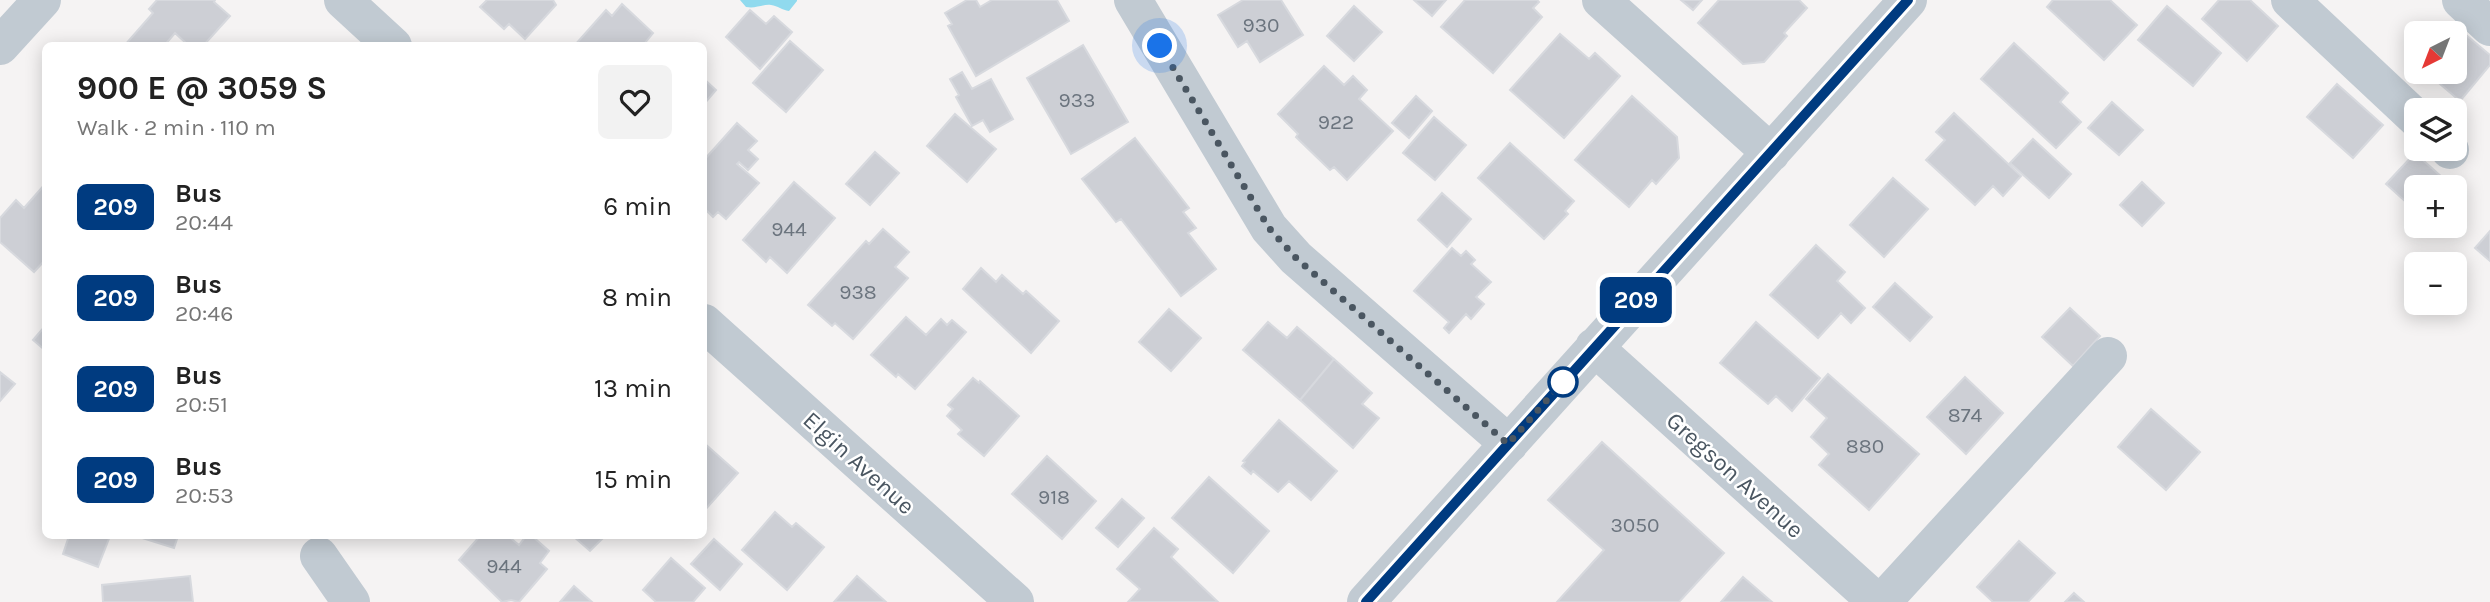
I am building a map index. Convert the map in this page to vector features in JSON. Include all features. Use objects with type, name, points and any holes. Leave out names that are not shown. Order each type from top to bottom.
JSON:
[{"type":"street","points":[[0,46],[42,0]]},
{"type":"street","points":[[342,0],[389,42]]},
{"type":"street","points":[[1133,0],[1269,228],[1296,258],[1508,444]]},
{"type":"street","points":[[1601,0],[1771,153]]},
{"type":"street","points":[[1366,602],[1908,0]]},
{"type":"street","points":[[2290,0],[2404,107]]},
{"type":"street","points":[[2461,0],[2490,27]]},
{"type":"street","name":"Elgin Avenue","points":[[707,326],[1015,602]]},
{"type":"street","name":"Gregson Avenue","points":[[1594,347],[1880,602]]},
{"type":"street","points":[[1880,602],[2108,356]]},
{"type":"street","points":[[318,556],[351,602]]},
{"type":"water","points":[[740,0],[797,1],[789,11],[771,5],[746,7]]},
{"type":"building","points":[[157,0],[215,0],[230,16],[207,42],[185,42],[175,33],[167,42],[128,42],[153,13],[149,9]]},
{"type":"building","points":[[487,0],[553,0],[556,5],[525,39],[509,24],[504,29],[480,7]]},
{"type":"building","points":[[967,0],[976,0],[980,7],[992,0],[1057,0],[1069,21],[976,76],[948,26],[952,24],[945,13]]},
{"type":"building","points":[[1243,0],[1281,0],[1303,35],[1260,62],[1247,41],[1238,47],[1218,15]]},
{"type":"building","points":[[1414,0],[1446,0],[1432,16]]},
{"type":"building","points":[[1465,0],[1537,0],[1539,2],[1533,8],[1542,17],[1493,73],[1441,27]]},
{"type":"building","points":[[1681,0],[1702,0],[1693,10]]},
{"type":"building","points":[[1719,0],[1799,0],[1807,8],[1784,33],[1787,36],[1764,62],[1743,64],[1698,23]]},
{"type":"building","points":[[2053,0],[2110,0],[2137,25],[2104,60],[2047,7]]},
{"type":"building","points":[[2219,0],[2250,0],[2278,26],[2247,61],[2202,19]]},
{"type":"building","points":[[622,4],[653,33],[646,42],[578,42],[606,10],[612,16]]},
{"type":"building","points":[[1354,6],[1382,32],[1354,61],[1327,36]]},
{"type":"building","points":[[2167,6],[2221,53],[2193,86],[2138,40]]},
{"type":"building","points":[[750,10],[766,24],[774,16],[792,32],[760,69],[726,37]]},
{"type":"building","points":[[1560,34],[1589,59],[1595,53],[1620,76],[1564,138],[1510,90]]},
{"type":"building","points":[[2468,37],[2490,55],[2490,65],[2462,98],[2456,98],[2440,84],[2468,84]]},
{"type":"building","points":[[790,41],[823,70],[786,112],[753,83]]},
{"type":"building","points":[[2014,43],[2068,93],[2060,102],[2081,122],[2056,148],[1981,79]]},
{"type":"building","points":[[1083,45],[1128,122],[1071,154],[1027,78]]},
{"type":"building","points":[[1324,66],[1344,85],[1353,76],[1367,90],[1359,99],[1393,131],[1347,180],[1334,167],[1330,170],[1296,137],[1298,134],[1278,114]]},
{"type":"building","points":[[962,72],[972,89],[991,79],[1013,119],[990,132],[983,120],[972,126],[956,97],[959,95],[950,79]]},
{"type":"building","points":[[707,82],[716,90],[707,100]]},
{"type":"building","points":[[2337,84],[2383,125],[2353,158],[2307,117]]},
{"type":"building","points":[[1416,96],[1432,111],[1409,138],[1392,123]]},
{"type":"building","points":[[1632,96],[1677,137],[1679,158],[1656,184],[1652,180],[1629,207],[1575,160]]},
{"type":"building","points":[[2112,102],[2143,130],[2119,155],[2088,128]]},
{"type":"building","points":[[1954,113],[2021,176],[2003,196],[1993,186],[1975,205],[1926,160],[1945,140],[1936,132]]},
{"type":"building","points":[[955,114],[996,149],[967,182],[927,146]]},
{"type":"building","points":[[1434,117],[1466,145],[1435,180],[1403,153]]},
{"type":"building","points":[[737,123],[757,141],[748,150],[758,159],[748,170],[739,162],[737,164],[759,183],[726,219],[718,212],[713,217],[707,211],[707,157]]},
{"type":"building","points":[[1135,138],[1189,208],[1183,212],[1196,228],[1188,233],[1216,269],[1181,296],[1121,219],[1116,222],[1082,179]]},
{"type":"building","points":[[2033,139],[2071,174],[2049,198],[2010,163]]},
{"type":"building","points":[[1510,143],[1574,201],[1565,211],[1568,214],[1544,239],[1478,178]]},
{"type":"building","points":[[875,152],[899,173],[870,205],[846,184]]},
{"type":"building","points":[[2408,161],[2424,161],[2440,175],[2404,175],[2404,200],[2386,184]]},
{"type":"building","points":[[1893,178],[1928,209],[1884,257],[1850,225]]},
{"type":"building","points":[[794,182],[835,218],[787,273],[770,257],[766,262],[743,240]]},
{"type":"building","points":[[2142,182],[2164,203],[2142,226],[2120,205]]},
{"type":"building","points":[[42,188],[42,263],[34,272],[0,242],[0,218],[16,200],[24,208]]},
{"type":"building","points":[[1442,193],[1471,219],[1447,247],[1418,220]]},
{"type":"building","points":[[883,229],[909,252],[895,267],[908,278],[853,339],[835,323],[832,326],[808,305],[866,241],[869,244]]},
{"type":"building","points":[[2490,231],[2490,261],[2475,248]]},
{"type":"building","points":[[1816,245],[1845,272],[1837,281],[1865,308],[1851,323],[1841,313],[1818,338],[1770,295]]},
{"type":"building","points":[[1452,248],[1461,256],[1466,251],[1475,260],[1471,264],[1491,282],[1476,297],[1484,304],[1471,319],[1466,314],[1449,333],[1444,328],[1449,322],[1414,291]]},
{"type":"building","points":[[981,268],[996,282],[1002,275],[1023,294],[1026,291],[1059,321],[1031,353],[963,289]]},
{"type":"building","points":[[1895,283],[1932,317],[1910,341],[1873,307]]},
{"type":"building","points":[[2070,308],[2100,336],[2073,366],[2042,337]]},
{"type":"building","points":[[1169,309],[1201,338],[1171,371],[1139,342]]},
{"type":"building","points":[[906,317],[926,335],[941,319],[947,325],[952,320],[966,332],[915,389],[898,374],[896,377],[871,355]]},
{"type":"building","points":[[1268,322],[1287,338],[1297,327],[1334,359],[1300,400],[1243,350]]},
{"type":"building","points":[[1756,322],[1820,378],[1792,411],[1776,396],[1768,404],[1720,363]]},
{"type":"building","points":[[42,330],[42,348],[33,340]]},
{"type":"building","points":[[1334,359],[1372,393],[1362,404],[1379,418],[1353,448],[1300,400]]},
{"type":"building","points":[[0,372],[15,384],[0,401]]},
{"type":"building","points":[[1828,374],[1919,454],[1869,510],[1819,465],[1829,454],[1811,437],[1827,418],[1806,399]]},
{"type":"building","points":[[1965,377],[2003,413],[1966,454],[1927,417]]},
{"type":"building","points":[[973,378],[979,383],[980,381],[1019,416],[984,456],[958,434],[962,430],[947,416],[953,409],[948,405]]},
{"type":"building","points":[[2151,409],[2200,452],[2166,490],[2118,447]]},
{"type":"building","points":[[1279,420],[1337,471],[1311,500],[1289,481],[1278,492],[1253,471],[1251,474],[1242,466],[1245,462],[1243,461]]},
{"type":"building","points":[[1602,442],[1724,553],[1679,602],[1557,602],[1604,550],[1548,500]]},
{"type":"building","points":[[707,446],[738,473],[707,508]]},
{"type":"building","points":[[1047,456],[1096,501],[1062,539],[1012,494]]},
{"type":"building","points":[[1209,477],[1269,531],[1233,573],[1172,518]]},
{"type":"building","points":[[1122,499],[1144,518],[1118,547],[1096,528]]},
{"type":"building","points":[[775,512],[792,527],[796,523],[824,547],[787,590],[742,550]]},
{"type":"building","points":[[1154,528],[1178,549],[1171,557],[1218,602],[1128,602],[1140,589],[1117,569]]},
{"type":"building","points":[[68,539],[109,539],[98,567],[63,554]]},
{"type":"building","points":[[146,539],[177,539],[174,548]]},
{"type":"building","points":[[477,539],[512,539],[519,545],[524,539],[535,539],[549,551],[540,563],[547,569],[519,602],[502,602],[459,560]]},
{"type":"building","points":[[576,539],[602,539],[590,551]]},
{"type":"building","points":[[714,539],[742,564],[720,590],[691,564]]},
{"type":"building","points":[[2019,541],[2055,573],[2028,602],[1993,602],[1977,587]]},
{"type":"building","points":[[671,558],[705,588],[693,602],[656,602],[643,590]]},
{"type":"building","points":[[190,576],[193,602],[103,602],[102,585]]},
{"type":"building","points":[[857,576],[886,602],[834,602]]},
{"type":"building","points":[[1743,577],[1772,602],[1721,602]]},
{"type":"building","points":[[574,586],[592,602],[560,602]]},
{"type":"building","points":[[2074,593],[2084,602],[2065,602]]},
{"type":"bus line","name":"209","points":[[1366,602],[1908,0]]},
{"type":"route","points":[[1160,46],[1269,228],[1296,258],[1508,444],[1563,382]]}]
